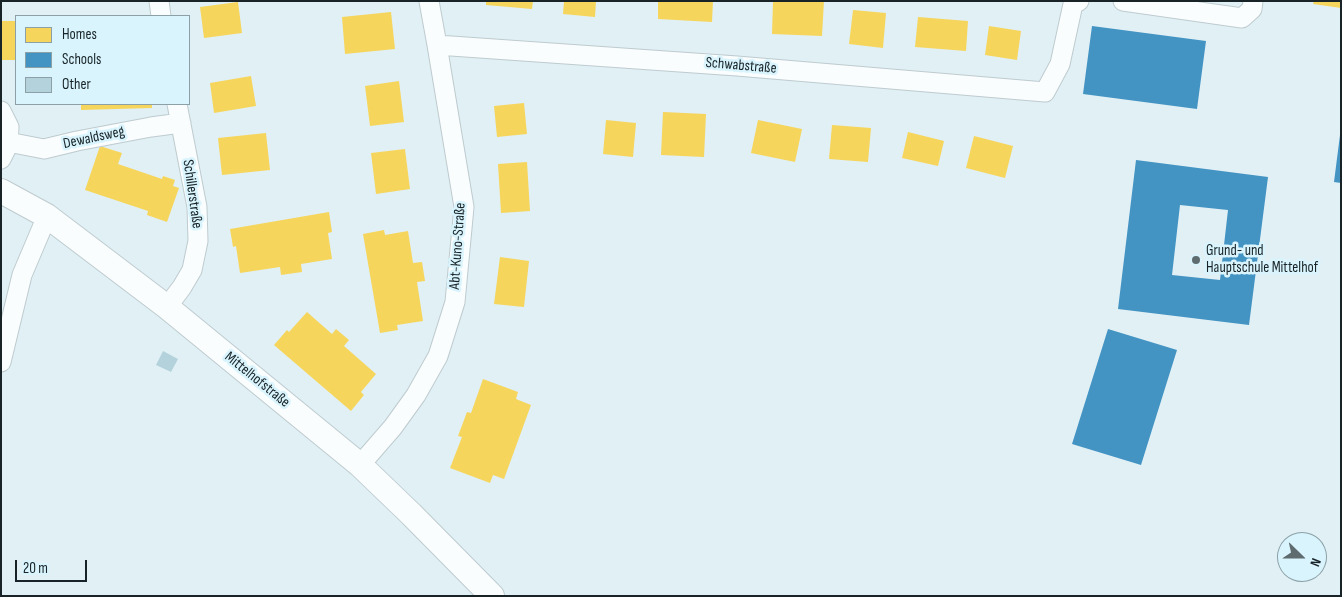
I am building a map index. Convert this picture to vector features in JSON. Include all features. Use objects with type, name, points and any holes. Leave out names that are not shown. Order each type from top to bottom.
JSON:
[{"type":"street","points":[[159,1],[161,15]]},
{"type":"street","name":"Abt-Kuno-Straße","points":[[360,465],[393,427],[416,395],[438,356],[455,302],[464,207],[429,1]]},
{"type":"street","name":"Schwabstraße","points":[[437,45],[737,66],[1045,92],[1060,64],[1074,4],[1079,1]]},
{"type":"street","points":[[1123,1],[1242,18],[1252,9],[1253,1]]},
{"type":"street","name":"Schillerstraße","points":[[167,307],[192,270],[198,241],[197,207],[178,105]]},
{"type":"street","points":[[1,111],[9,127],[8,145],[1,160]]},
{"type":"street","name":"Dewaldsweg","points":[[8,142],[44,149],[142,128],[181,123]]},
{"type":"street","name":"Mittelhofstraße","points":[[1,191],[47,216],[167,307],[360,465],[412,514],[492,596]]},
{"type":"street","points":[[1,362],[22,275],[47,216]]},
{"type":"building: Homes","points":[[486,1],[533,1],[532,9],[486,5]]},
{"type":"building: Homes","points":[[564,1],[596,1],[595,17],[563,14]]},
{"type":"building: Homes","points":[[658,1],[713,1],[712,22],[658,19]]},
{"type":"building: Homes","points":[[773,1],[824,1],[822,36],[772,34]]},
{"type":"building: Homes","points":[[1314,1],[1341,1],[1341,8],[1313,4]]},
{"type":"building: Homes","points":[[238,2],[242,33],[204,38],[200,7]]},
{"type":"building: Homes","points":[[853,10],[886,13],[883,48],[849,44]]},
{"type":"building: Homes","points":[[391,12],[395,49],[345,54],[342,17]]},
{"type":"building: Homes","points":[[918,17],[968,21],[966,51],[915,47]]},
{"type":"building: Homes","points":[[1,21],[15,21],[15,60],[1,60]]},
{"type":"building: Homes","points":[[989,26],[1021,31],[1017,60],[985,55]]},
{"type":"building: Homes","points":[[251,76],[256,106],[214,113],[210,83]]},
{"type":"building: Homes","points":[[399,81],[404,122],[370,126],[365,86]]},
{"type":"building: Homes","points":[[524,103],[527,134],[497,137],[494,106]]},
{"type":"building: Homes","points":[[81,105],[152,105],[152,108],[81,110]]},
{"type":"building: Homes","points":[[663,112],[706,114],[704,157],[661,155]]},
{"type":"building: Homes","points":[[606,120],[636,123],[633,157],[603,154]]},
{"type":"building: Homes","points":[[758,120],[802,129],[795,162],[751,153]]},
{"type":"building: Homes","points":[[832,125],[871,128],[868,162],[829,159]]},
{"type":"building: Homes","points":[[908,132],[944,141],[938,166],[902,158]]},
{"type":"building: Homes","points":[[266,133],[270,170],[222,175],[218,138]]},
{"type":"building: Homes","points":[[974,136],[1013,146],[1005,178],[966,168]]},
{"type":"building: Homes","points":[[100,146],[122,153],[118,164],[162,179],[163,176],[175,180],[173,186],[179,188],[167,222],[147,215],[148,211],[85,190]]},
{"type":"building: Homes","points":[[405,149],[410,189],[376,194],[371,153]]},
{"type":"building: Homes","points":[[527,162],[530,211],[501,213],[498,164]]},
{"type":"building: Homes","points":[[329,212],[332,232],[328,233],[332,259],[301,264],[302,272],[281,275],[280,267],[240,273],[236,246],[233,247],[230,229]]},
{"type":"building: Homes","points":[[384,230],[385,235],[408,231],[413,263],[422,262],[425,281],[417,282],[423,321],[397,325],[398,330],[380,333],[363,234]]},
{"type":"building: Homes","points":[[500,257],[529,261],[524,307],[494,304]]},
{"type":"building: Homes","points":[[307,312],[332,334],[336,329],[349,340],[344,346],[376,374],[361,392],[364,395],[351,411],[274,345]]},
{"type":"building: Homes","points":[[483,379],[518,392],[516,399],[531,405],[504,479],[493,475],[490,483],[450,468],[462,437],[458,436],[467,412],[471,413]]},
{"type":"building: Schools","points":[[1092,26],[1206,41],[1197,109],[1083,94]]},
{"type":"building: Schools","points":[[1341,135],[1341,183],[1334,182]]},
{"type":"building: Schools","points":[[1136,160],[1268,177],[1249,325],[1118,309]],"holes":[[[1180,205],[1228,210],[1220,280],[1172,275]]]},
{"type":"building: Schools","points":[[1108,329],[1177,350],[1141,465],[1072,444]]},
{"type":"building: Other","points":[[163,351],[178,359],[171,372],[156,365]]},
{"type":"place","name":"Grund- und Hauptschule Mittelhof","points":[[1196,260]]}]
